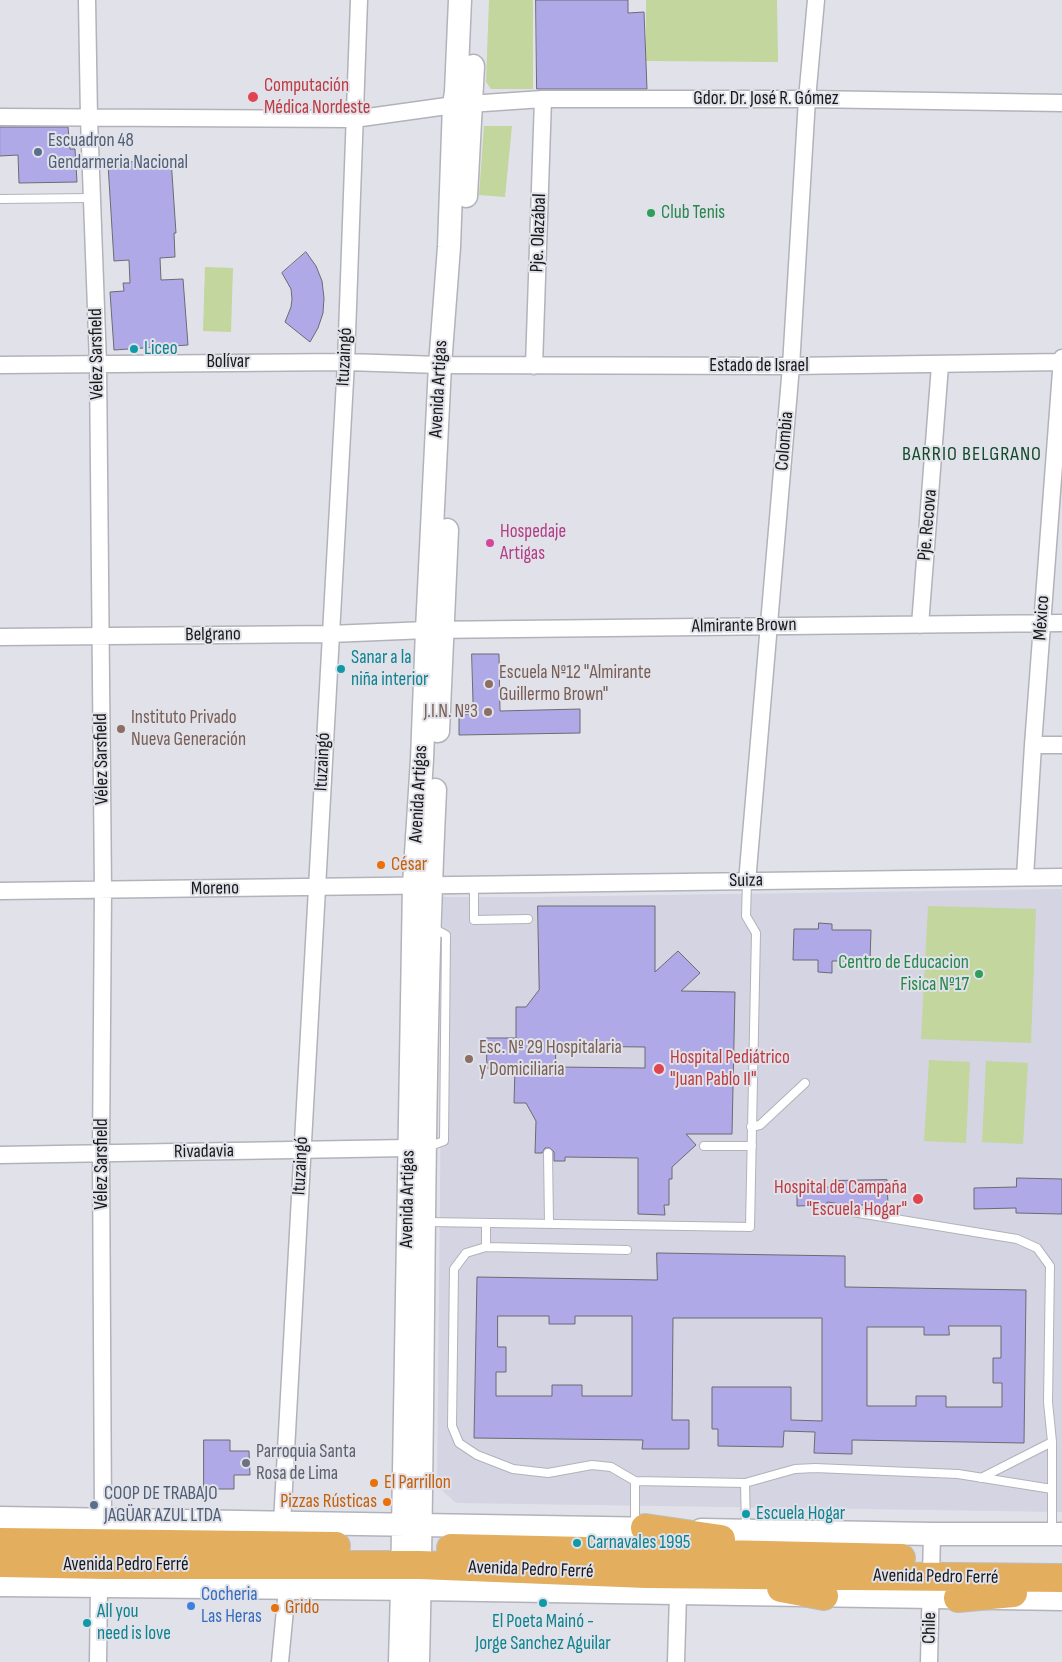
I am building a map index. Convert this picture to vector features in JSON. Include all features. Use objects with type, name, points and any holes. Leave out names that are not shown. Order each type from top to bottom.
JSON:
[{"type":"highway","points":[[640,1528],[781,1549],[854,1557]]},
{"type":"highway","points":[[0,1531],[104,1553]]},
{"type":"highway","name":"Avenida Pedro Ferré","points":[[0,1542],[104,1553],[854,1557],[931,1567],[1062,1578]]},
{"type":"highway","name":"Avenida Pedro Ferré","points":[[0,1563],[104,1553]]},
{"type":"highway","points":[[0,1569],[104,1553]]},
{"type":"highway","name":"Avenida Pedro Ferré","points":[[411,1556],[646,1574],[931,1567],[1062,1559]]},
{"type":"highway","points":[[646,1574],[762,1584],[824,1596]]},
{"type":"highway","points":[[958,1598],[1062,1587]]},
{"type":"main road","name":"Avenida Artigas","points":[[460,0],[456,92],[462,104]]},
{"type":"main road","name":"Avenida Artigas","points":[[411,1556],[422,885],[422,759],[435,630],[448,365],[449,247],[462,104],[476,0]]},
{"type":"main road","name":"Avenida Artigas","points":[[411,1556],[423,1222],[417,1148],[430,926],[422,885]]},
{"type":"main road","name":"Avenida Pedro Ferré","points":[[0,1518],[104,1553],[287,1588],[411,1556],[640,1528],[746,1531],[931,1567],[958,1598],[1062,1599]]},
{"type":"main road","name":"Avenida Pedro Ferré","points":[[0,1585],[104,1553],[282,1523],[411,1556],[678,1594],[824,1596],[1057,1534]]},
{"type":"main road","points":[[400,1662],[411,1556]]},
{"type":"main road","points":[[411,1556],[418,1662]]},
{"type":"street","name":"Vélez Sarsfield","points":[[87,0],[88,118],[98,363],[103,890],[101,1153],[104,1553],[98,1662]]},
{"type":"street","name":"Ituzaingó","points":[[282,1523],[346,362],[359,0]]},
{"type":"street","name":"Colombia","points":[[747,882],[791,366],[807,99],[816,0]]},
{"type":"street","name":"Gdor. Dr. José R. Gómez","points":[[0,117],[354,119],[462,104],[543,99],[807,99],[1062,102]]},
{"type":"street","name":"Pje. Olazábal","points":[[534,366],[543,99]]},
{"type":"street","name":"Estado de Israel","points":[[448,365],[791,366],[1062,361]]},
{"type":"street","name":"México","points":[[1025,878],[1042,623],[1057,491],[1062,361]]},
{"type":"street","name":"Bolívar","points":[[0,365],[346,362],[448,365]]},
{"type":"street","name":"Pje. Recova","points":[[920,625],[940,364]]},
{"type":"street","name":"Almirante Brown","points":[[435,630],[1062,623]]},
{"type":"street","name":"Belgrano","points":[[0,637],[330,634],[435,630]]},
{"type":"street","points":[[1033,745],[1062,745]]},
{"type":"street","name":"Suiza","points":[[422,885],[1062,877]]},
{"type":"street","name":"Moreno","points":[[0,892],[422,885]]},
{"type":"street","name":"Rivadavia","points":[[0,1155],[417,1148]]},
{"type":"street","name":"Chile","points":[[929,1662],[931,1567]]},
{"type":"street","points":[[280,1662],[287,1588]]},
{"type":"street","points":[[676,1662],[678,1594]]},
{"type":"lane","points":[[0,199],[91,198]]},
{"type":"lane","points":[[423,1222],[750,1227],[756,933],[746,916],[747,882]]},
{"type":"lane","points":[[474,884],[474,920],[528,919]]},
{"type":"lane","points":[[751,1128],[760,1125],[805,1083]]},
{"type":"lane","points":[[704,1146],[752,1146]]},
{"type":"lane","points":[[548,1153],[548,1223]]},
{"type":"lane","points":[[828,1208],[1017,1239],[1037,1248],[1050,1266],[1048,1402],[1052,1442],[1052,1489],[1057,1534]]},
{"type":"lane","points":[[486,1223],[486,1247]]},
{"type":"lane","points":[[627,1250],[486,1247],[466,1253],[454,1269],[452,1426],[459,1443],[476,1455],[513,1469],[548,1473],[592,1466],[611,1467],[635,1481],[745,1483],[795,1469],[815,1468],[958,1474],[1052,1489]]},
{"type":"lane","points":[[981,1478],[1052,1442]]},
{"type":"lane","points":[[635,1481],[640,1528]]},
{"type":"lane","points":[[745,1483],[746,1531]]},
{"type":"shaded area","name":"Hospital de Campaña \"Escuela Hogar\"","points":[[1062,889],[1062,1512],[456,1503],[437,1486],[443,897]]},
{"type":"green space","points":[[489,0],[533,0],[533,89],[491,89],[486,82]]},
{"type":"green space","points":[[646,0],[777,0],[778,62],[646,61]]},
{"type":"green space","points":[[484,126],[512,126],[505,197],[479,195]]},
{"type":"green space","points":[[205,267],[233,268],[231,332],[203,331]]},
{"type":"green space","name":"Centro de Educacion Fisica Nº17","points":[[928,906],[1036,909],[1031,1043],[921,1039]]},
{"type":"green space","points":[[929,1060],[970,1062],[966,1143],[924,1141]]},
{"type":"green space","points":[[986,1061],[1028,1063],[1023,1144],[982,1142]]},
{"type":"building","points":[[536,0],[628,0],[628,13],[644,12],[647,89],[537,89]]},
{"type":"building","name":"Escuadron 48 Gendarmeria Nacional","points":[[0,127],[68,127],[70,149],[75,149],[77,182],[19,183],[18,155],[0,156]]},
{"type":"building","points":[[171,159],[176,233],[174,233],[175,257],[160,258],[161,280],[183,279],[188,345],[114,350],[110,292],[124,291],[123,283],[130,283],[129,260],[114,261],[108,164]]},
{"type":"building","points":[[306,252],[316,266],[322,281],[324,298],[323,313],[318,328],[310,342],[285,322],[292,299],[291,289],[282,273]]},
{"type":"building","points":[[472,654],[499,654],[500,711],[580,709],[580,733],[459,735],[459,715],[473,714]]},
{"type":"building","name":"Hospital Pediátrico \"Juan Pablo II\"","points":[[538,906],[655,906],[655,972],[678,951],[700,973],[681,991],[735,992],[732,1134],[686,1134],[696,1145],[672,1167],[672,1179],[669,1179],[669,1205],[664,1205],[665,1215],[638,1214],[638,1158],[565,1157],[565,1161],[554,1161],[554,1152],[550,1148],[545,1148],[542,1153],[535,1153],[536,1121],[526,1103],[514,1103],[515,1069],[487,1068],[486,1038],[516,1038],[516,1007],[526,1007],[539,990]],"holes":[[[556,1046],[645,1047],[645,1068],[556,1067]]]},
{"type":"building","points":[[819,923],[832,924],[832,930],[871,930],[870,961],[832,961],[832,973],[818,972],[818,960],[793,960],[794,929],[818,929]]},
{"type":"building","points":[[1017,1178],[1062,1179],[1062,1214],[1016,1213],[1016,1208],[974,1209],[974,1188],[1016,1187]]},
{"type":"building","points":[[887,1180],[888,1205],[846,1205],[828,1202],[823,1205],[797,1206],[797,1188],[833,1187],[833,1181]]},
{"type":"building","points":[[657,1253],[845,1256],[845,1287],[1026,1290],[1024,1443],[852,1440],[852,1454],[814,1453],[815,1432],[784,1431],[783,1447],[718,1446],[718,1429],[712,1429],[712,1387],[791,1387],[791,1420],[822,1421],[822,1318],[673,1318],[672,1420],[689,1420],[689,1449],[642,1449],[643,1440],[474,1438],[477,1277],[657,1280]],"holes":[[[498,1316],[549,1316],[549,1324],[575,1324],[575,1316],[632,1316],[632,1396],[582,1396],[582,1385],[552,1385],[552,1396],[496,1396],[496,1372],[506,1372],[506,1347],[498,1347]],[[949,1326],[1001,1326],[1001,1358],[993,1358],[993,1383],[1002,1383],[1002,1407],[946,1407],[946,1396],[916,1396],[916,1406],[867,1406],[867,1327],[924,1327],[924,1335],[949,1335]]]},
{"type":"building","name":"Parroquia Santa Rosa de Lima","points":[[204,1440],[230,1440],[230,1451],[249,1451],[250,1475],[234,1475],[234,1489],[204,1489]]},
{"type":"place","name":"Computación Médica Nordeste","points":[[253,97]]},
{"type":"place","name":"Escuadron 48 Gendarmeria Nacional","points":[[38,152]]},
{"type":"place","name":"Club Tenis","points":[[651,213]]},
{"type":"place","name":"Liceo","points":[[134,349]]},
{"type":"place","name":"Hospedaje Artigas","points":[[490,543]]},
{"type":"place","name":"Sanar a la niña interior","points":[[341,669]]},
{"type":"place","name":"Escuela Nº12 \"Almirante Guillermo Brown\"","points":[[489,684]]},
{"type":"place","name":"J.I.N. Nº3","points":[[488,712]]},
{"type":"place","name":"Instituto Privado Nueva Generación","points":[[121,729]]},
{"type":"place","name":"César","points":[[381,865]]},
{"type":"place","name":"Centro de Educacion Fisica Nº17","points":[[979,974]]},
{"type":"place","name":"Esc. Nº 29 Hospitalaria y Domiciliaria","points":[[469,1059]]},
{"type":"place","name":"Hospital Pediátrico \"Juan Pablo II\"","points":[[659,1069]]},
{"type":"place","name":"Hospital de Campaña \"Escuela Hogar\"","points":[[918,1199]]},
{"type":"place","name":"Parroquia Santa Rosa de Lima","points":[[246,1463]]},
{"type":"place","name":"El Parrillon","points":[[374,1483]]},
{"type":"place","name":"Pizzas Rústicas","points":[[387,1502]]},
{"type":"place","name":"COOP DE TRABAJO JAGÜAR AZUL LTDA","points":[[94,1505]]},
{"type":"place","name":"Escuela Hogar","points":[[746,1514]]},
{"type":"place","name":"Carnavales 1995","points":[[577,1543]]},
{"type":"place","name":"El Poeta Mainó - Jorge Sanchez Aguilar","points":[[543,1603]]},
{"type":"place","name":"Cocheria Las Heras","points":[[191,1606]]},
{"type":"place","name":"Grido","points":[[275,1608]]},
{"type":"place","name":"All you need is love","points":[[87,1623]]},
{"type":"district","name":"BARRIO BELGRANO","points":[[972,455]]}]
